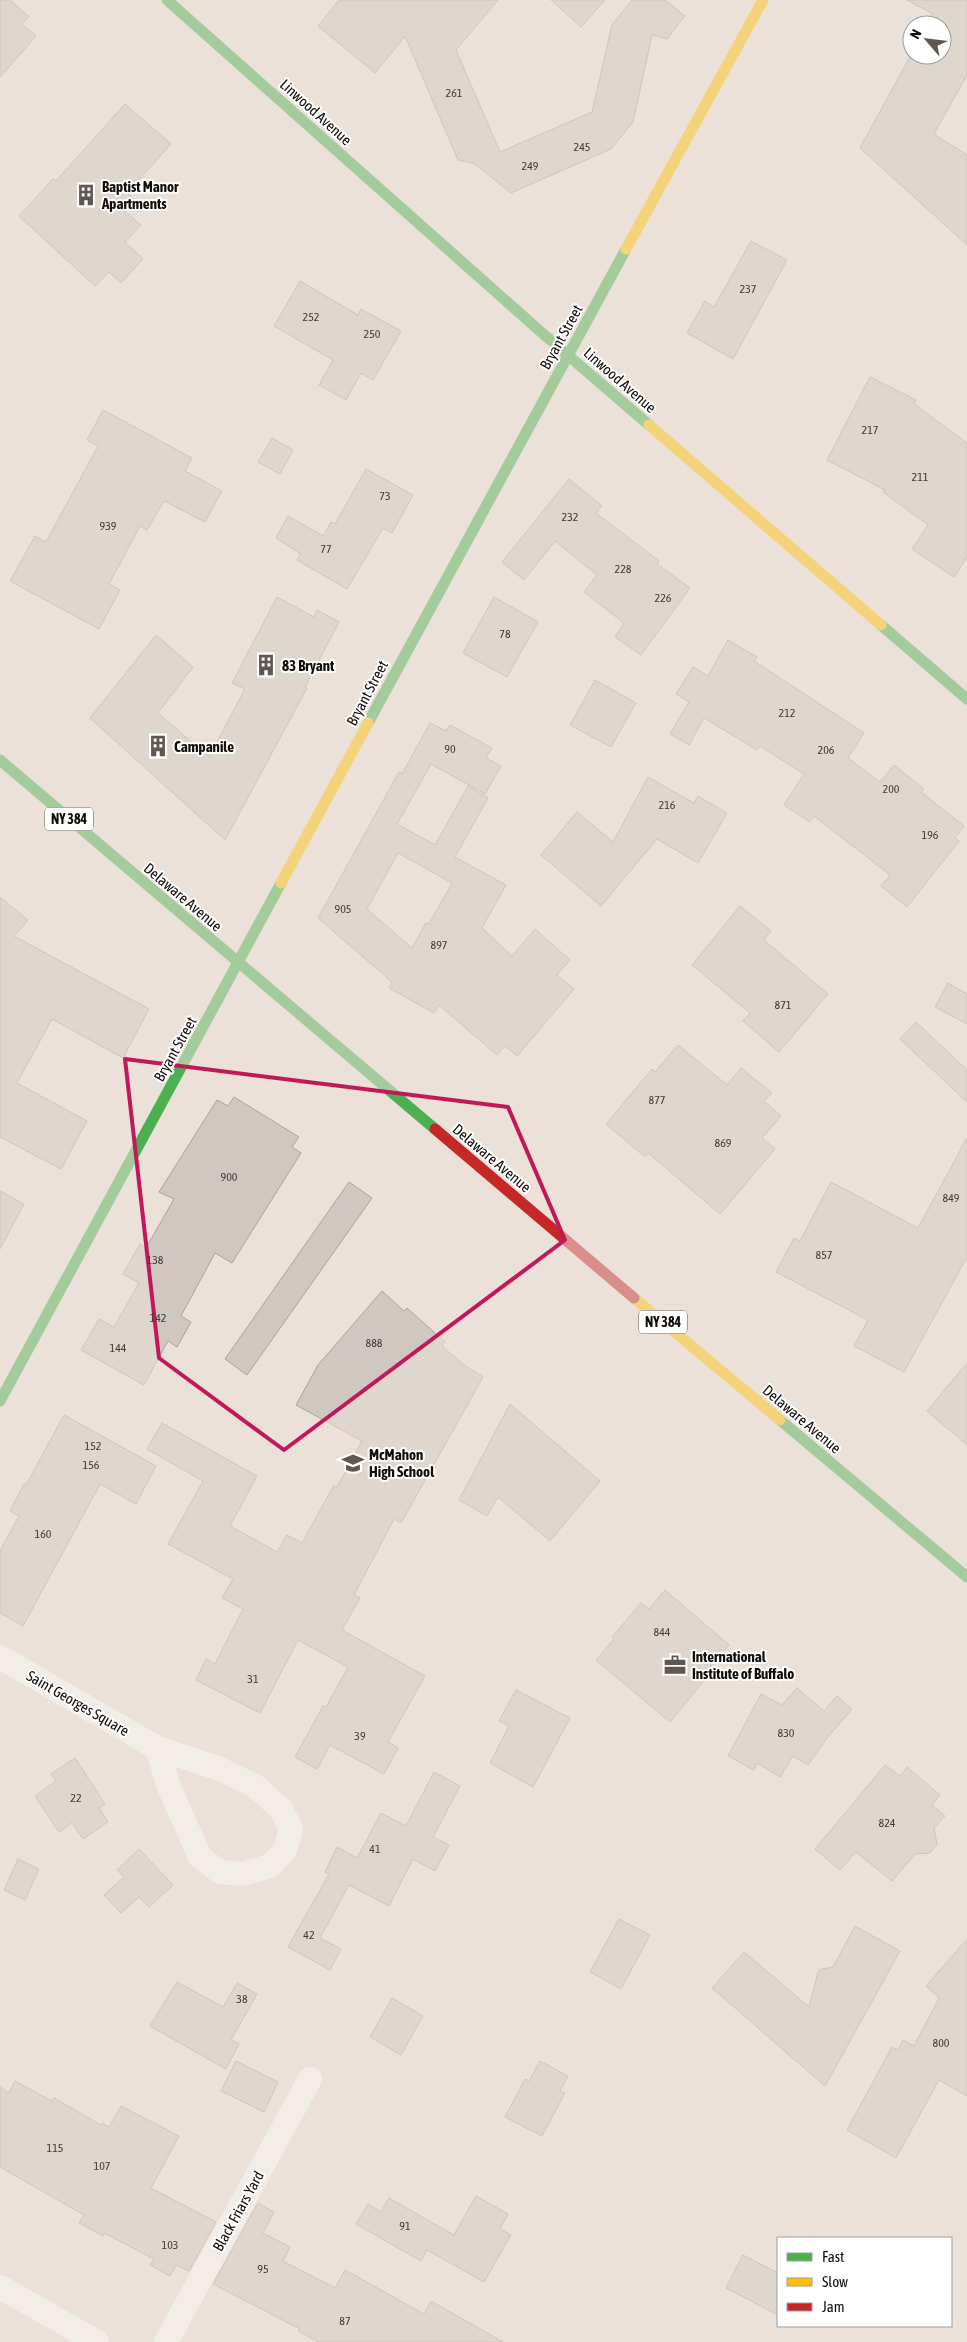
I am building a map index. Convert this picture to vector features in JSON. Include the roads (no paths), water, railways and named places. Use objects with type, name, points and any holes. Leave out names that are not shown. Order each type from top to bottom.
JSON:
[{"type":"street","name":"Linwood Avenue","points":[[167,0],[568,355],[967,699]]},
{"type":"street","name":"Bryant Street","points":[[0,1401],[763,0]]},
{"type":"street","name":"Delaware Avenue","points":[[0,760],[967,1577]]},
{"type":"street","name":"Saint Georges Square","points":[[0,1657],[157,1748],[220,1769],[255,1786],[281,1809],[291,1829],[285,1850],[270,1866],[242,1874],[220,1872],[200,1857],[169,1787],[157,1748]]},
{"type":"street","name":"Black Friars Yard","points":[[166,2342],[310,2079]]},
{"type":"street","points":[[0,2288],[97,2342]]},
{"type":"place","name":"Baptist Manor Apartments","points":[[86,195]]},
{"type":"place","name":"83 Bryant","points":[[266,665]]},
{"type":"place","name":"Campanile","points":[[158,746]]},
{"type":"place","name":"McMahon High School","points":[[353,1463]]},
{"type":"place","name":"International Institute of Buffalo","points":[[675,1665]]}]
